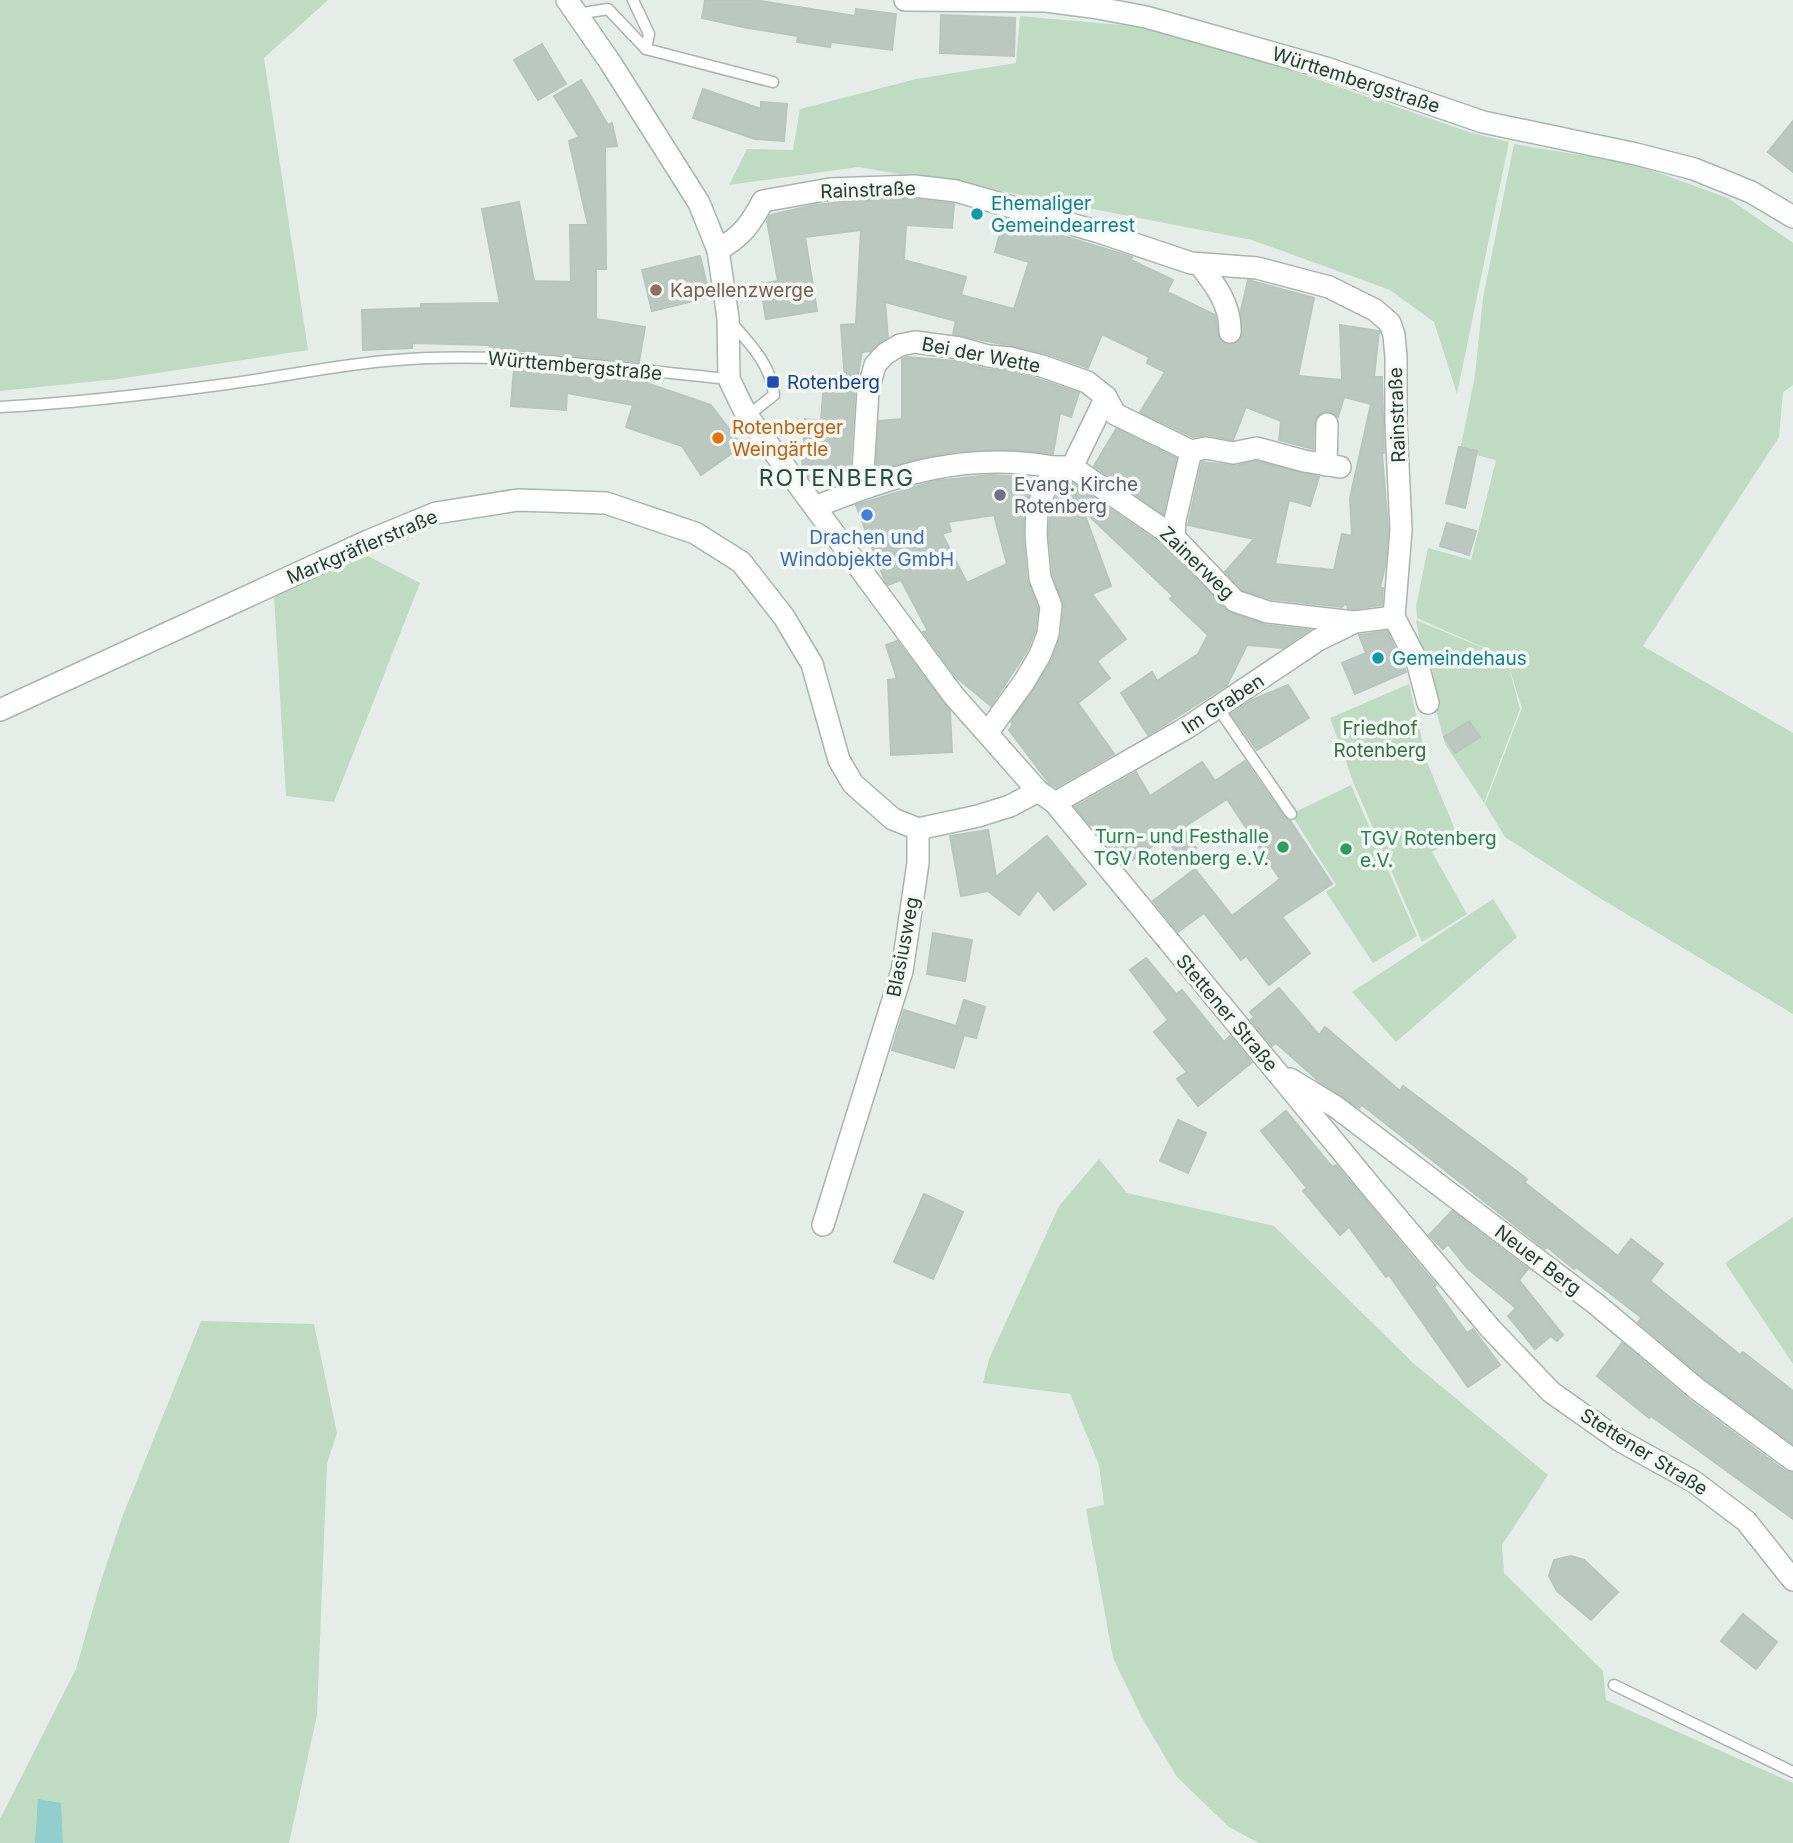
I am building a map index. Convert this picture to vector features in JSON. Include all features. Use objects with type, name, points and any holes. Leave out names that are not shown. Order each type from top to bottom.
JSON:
[{"type":"street","name":"Württembergstraße","points":[[905,0],[1046,1],[1146,17],[1326,68],[1483,122],[1695,169],[1751,192],[1793,217]]},
{"type":"street","points":[[572,7],[699,204],[718,250],[728,318],[729,379]]},
{"type":"street","name":"Rainstraße","points":[[718,250],[738,238],[750,224],[763,201],[831,189],[914,186],[956,191],[1199,264],[1257,268],[1329,287],[1375,310],[1390,323],[1396,357],[1401,530],[1394,617]]},
{"type":"street","points":[[1199,264],[1222,298],[1230,317],[1230,331]]},
{"type":"street","name":"Bei der Wette","points":[[862,488],[868,390],[875,365],[885,354],[900,345],[915,342],[1042,366],[1087,382],[1106,397],[1115,414],[1191,451],[1206,448],[1233,453],[1257,448],[1333,466],[1327,424]]},
{"type":"street","name":"Stettener Straße","points":[[729,379],[746,414],[954,696],[1047,797],[1490,1328],[1551,1392],[1619,1440],[1693,1481],[1746,1521],[1793,1580]]},
{"type":"street","points":[[988,732],[1029,673],[1048,634],[1051,606],[1040,578],[1036,535],[1037,509],[1106,397]]},
{"type":"street","points":[[1174,537],[1175,520],[1191,451]]},
{"type":"street","points":[[815,507],[862,488],[938,467],[983,460],[1023,461],[1063,467]]},
{"type":"street","name":"Zainerweg","points":[[1063,467],[1174,537],[1235,601],[1268,612],[1355,622]]},
{"type":"street","name":"Markgräflerstraße","points":[[0,710],[368,541],[436,513],[518,500],[606,503],[695,533],[741,562],[784,617],[812,664],[839,760],[853,784],[892,819],[918,829]]},
{"type":"street","points":[[1394,617],[1417,662],[1428,703]]},
{"type":"street","name":"Im Graben","points":[[1047,797],[1218,708],[1318,640],[1355,622],[1394,617]]},
{"type":"street","points":[[918,829],[1047,797]]},
{"type":"street","name":"Blasiusweg","points":[[823,1225],[902,971],[918,863],[918,829]]},
{"type":"street","name":"Neuer Berg","points":[[1275,1070],[1336,1107],[1596,1304],[1697,1389],[1793,1460]]},
{"type":"lane","points":[[633,0],[649,34],[646,49]]},
{"type":"lane","points":[[572,7],[608,9],[646,49],[773,82]]},
{"type":"lane","points":[[728,318],[763,360],[773,382],[774,395],[746,414]]},
{"type":"lane","name":"Württembergstraße","points":[[0,407],[71,403],[398,361],[473,358],[576,362],[729,379]]},
{"type":"lane","points":[[1218,708],[1291,814]]},
{"type":"lane","points":[[1614,1685],[1793,1772]]},
{"type":"green space","points":[[0,0],[328,0],[264,58],[308,350],[118,379],[0,391]]},
{"type":"green space","points":[[1020,16],[1144,27],[1253,57],[1469,132],[1509,142],[1457,394],[1434,322],[1390,290],[1252,240],[1011,193],[858,167],[729,185],[747,149],[793,150],[800,109],[916,79],[1016,63]]},
{"type":"green space","points":[[1514,144],[1634,164],[1728,198],[1793,243],[1793,385],[1783,392],[1779,437],[1643,646],[1793,733],[1793,1014],[1598,897],[1505,837],[1485,804],[1522,708],[1508,664],[1520,709],[1484,803],[1445,744],[1423,661],[1416,620],[1505,657],[1417,618],[1416,606],[1428,548],[1471,560],[1496,460],[1460,451],[1475,375],[1483,298]]},
{"type":"green space","points":[[368,556],[420,583],[334,802],[286,796],[274,596]]},
{"type":"green space","name":"Friedhof Rotenberg","points":[[1409,684],[1427,762],[1458,837],[1432,852],[1467,914],[1422,942],[1354,784],[1330,718]]},
{"type":"green space","name":"TGV Rotenberg e.V.","points":[[1351,785],[1417,936],[1373,963],[1326,892],[1336,885],[1291,814]]},
{"type":"green space","points":[[1493,899],[1517,937],[1396,1042],[1352,992]]},
{"type":"green space","points":[[1099,1159],[1127,1193],[1274,1226],[1412,1362],[1548,1475],[1502,1545],[1504,1573],[1603,1671],[1606,1700],[1793,1783],[1793,1843],[1259,1843],[1229,1827],[1177,1777],[1142,1718],[1113,1658],[1086,1509],[1104,1505],[1099,1465],[1070,1394],[983,1383],[989,1359],[1059,1206]]},
{"type":"green space","points":[[1793,1217],[1793,1364],[1725,1263]]},
{"type":"green space","points":[[201,1321],[314,1324],[337,1433],[327,1463],[317,1715],[289,1843],[0,1843],[0,1819],[76,1669],[123,1515]]},
{"type":"water","points":[[38,1799],[61,1803],[63,1843],[35,1843]]},
{"type":"building","points":[[705,0],[754,0],[855,16],[856,9],[896,14],[892,50],[831,42],[830,47],[797,42],[798,36],[702,18]]},
{"type":"building","points":[[941,15],[1015,18],[1014,56],[940,53]]},
{"type":"building","points":[[542,44],[566,84],[538,100],[514,60]]},
{"type":"building","points":[[581,80],[608,125],[612,123],[617,146],[605,147],[606,269],[596,269],[596,319],[645,327],[639,362],[489,348],[489,345],[412,343],[412,348],[363,350],[362,310],[421,308],[421,304],[500,303],[482,209],[519,202],[534,281],[571,282],[570,225],[588,225],[569,141],[579,137],[554,96]]},
{"type":"building","points":[[703,89],[761,109],[761,102],[787,104],[784,141],[755,139],[693,118]]},
{"type":"building","points":[[1793,121],[1793,172],[1768,152]]},
{"type":"building","points":[[913,199],[954,204],[952,228],[906,225],[904,260],[966,277],[961,295],[1014,309],[1029,262],[995,252],[1004,218],[1132,257],[1131,260],[1173,280],[1167,292],[1215,315],[1219,338],[1225,344],[1236,343],[1242,337],[1241,310],[1248,280],[1314,298],[1298,376],[1342,380],[1340,325],[1379,331],[1374,377],[1382,377],[1382,453],[1388,530],[1380,588],[1383,588],[1382,605],[1354,609],[1348,608],[1346,603],[1342,607],[1271,599],[1242,590],[1225,572],[1254,539],[1188,525],[1202,462],[1235,466],[1257,461],[1319,477],[1310,506],[1289,500],[1275,564],[1334,570],[1342,534],[1352,536],[1350,498],[1371,404],[1344,397],[1338,417],[1328,411],[1320,413],[1314,423],[1313,449],[1279,440],[1281,421],[1246,407],[1233,440],[1208,435],[1193,437],[1140,412],[1165,372],[1147,363],[1149,357],[1102,334],[1088,368],[1045,353],[953,334],[956,321],[885,302],[888,337],[870,351],[862,352],[855,390],[849,480],[809,478],[802,468],[805,419],[821,421],[824,380],[845,382],[841,325],[856,324],[861,230],[805,237],[817,311],[766,319],[760,284],[778,281],[767,221],[770,215],[814,205]]},
{"type":"building","points":[[700,256],[710,297],[652,311],[642,270]]},
{"type":"building","points":[[906,357],[957,361],[985,369],[1008,371],[1079,393],[1071,417],[1060,413],[1053,454],[1022,450],[960,451],[876,470],[879,421],[902,419],[902,359]]},
{"type":"building","points":[[514,367],[636,377],[635,379],[711,405],[742,446],[701,475],[682,446],[626,427],[633,405],[567,393],[566,410],[511,406]]},
{"type":"building","points":[[1116,429],[1176,458],[1163,514],[1094,466]]},
{"type":"building","points":[[1459,447],[1477,451],[1465,508],[1446,503]]},
{"type":"building","points":[[991,475],[1035,478],[1025,505],[1023,535],[1027,580],[1038,608],[1035,631],[1028,649],[991,706],[957,678],[923,632],[928,631],[901,580],[888,585],[885,581],[856,505],[935,481]],"holes":[[[994,515],[1007,564],[967,583],[942,534],[951,531],[948,522]]]},
{"type":"building","points":[[1063,480],[1068,480],[1165,547],[1230,613],[1266,625],[1309,630],[1283,648],[1247,645],[1227,685],[1148,735],[1121,693],[1152,672],[1157,681],[1198,654],[1208,635],[1170,599],[1173,596],[1083,510],[1111,586],[1092,594],[1126,639],[1097,661],[1110,678],[1078,703],[1114,754],[1056,787],[1049,783],[1009,730],[1013,724],[1011,722],[1051,662],[1061,636],[1064,607],[1053,575],[1049,535],[1050,512]]},
{"type":"building","points":[[1447,523],[1476,531],[1469,555],[1440,546]]},
{"type":"building","name":"Gemeindehaus","points":[[1387,631],[1406,672],[1355,694],[1342,663],[1366,653],[1359,635]]},
{"type":"building","points":[[897,641],[950,711],[952,752],[891,755],[888,680],[897,679],[886,645]]},
{"type":"building","points":[[1288,685],[1309,718],[1257,750],[1231,714],[1252,700]]},
{"type":"building","points":[[1469,721],[1480,737],[1455,753],[1444,737]]},
{"type":"building","points":[[1245,761],[1285,818],[1291,822],[1332,884],[1282,917],[1310,953],[1269,985],[1246,956],[1241,960],[1204,913],[1178,932],[1153,901],[1195,869],[1232,916],[1280,879],[1227,799],[1183,828],[1196,848],[1180,858],[1166,837],[1124,866],[1092,824],[1090,825],[1075,807],[1136,772],[1150,796],[1202,762],[1215,781]]},
{"type":"building","points":[[988,830],[996,877],[1047,836],[1086,884],[1054,910],[1038,890],[1019,915],[988,891],[961,896],[950,836]]},
{"type":"building","points":[[933,933],[972,940],[965,981],[927,974]]},
{"type":"building","points":[[1146,958],[1176,994],[1182,990],[1224,1042],[1230,1036],[1252,1062],[1198,1106],[1177,1079],[1187,1072],[1154,1032],[1168,1020],[1130,970]]},
{"type":"building","points":[[1279,988],[1319,1035],[1325,1027],[1400,1091],[1403,1086],[1527,1179],[1524,1182],[1618,1256],[1631,1239],[1663,1264],[1650,1281],[1740,1355],[1743,1352],[1793,1391],[1793,1444],[1705,1379],[1638,1322],[1642,1318],[1576,1267],[1574,1269],[1547,1247],[1545,1249],[1362,1105],[1359,1108],[1321,1083],[1276,1043],[1272,1046],[1251,1020],[1254,1017],[1250,1012]]},
{"type":"building","points":[[964,1000],[985,1007],[976,1038],[964,1035],[954,1068],[892,1050],[904,1010],[956,1026]]},
{"type":"building","points":[[1286,1111],[1332,1167],[1336,1165],[1436,1285],[1434,1287],[1467,1333],[1473,1329],[1500,1365],[1468,1387],[1389,1275],[1386,1277],[1349,1227],[1340,1235],[1303,1191],[1307,1188],[1261,1131]]},
{"type":"building","points":[[1178,1120],[1206,1133],[1188,1173],[1160,1161]]},
{"type":"building","points":[[924,1194],[963,1212],[933,1279],[894,1262]]},
{"type":"building","points":[[1452,1211],[1528,1269],[1519,1280],[1563,1335],[1557,1341],[1551,1336],[1535,1349],[1508,1316],[1516,1308],[1467,1268],[1448,1244],[1443,1249],[1429,1235]]},
{"type":"building","points":[[1622,1343],[1689,1400],[1785,1471],[1793,1473],[1793,1519],[1651,1416],[1649,1418],[1597,1376]]},
{"type":"building","points":[[1571,1556],[1584,1560],[1618,1592],[1591,1620],[1557,1591],[1549,1576],[1554,1560]]},
{"type":"building","points":[[1743,1614],[1777,1642],[1756,1669],[1721,1641]]},
{"type":"place","name":"Ehemaliger Gemeindearrest","points":[[977,214]]},
{"type":"place","name":"Kapellenzwerge","points":[[656,290]]},
{"type":"place","name":"Rotenberg","points":[[773,382]]},
{"type":"place","name":"Rotenberger Weingärtle","points":[[718,438]]},
{"type":"place","name":"Evang. Kirche Rotenberg","points":[[1000,495]]},
{"type":"place","name":"Drachen und Windobjekte GmbH","points":[[867,515]]},
{"type":"place","name":"Gemeindehaus","points":[[1378,658]]},
{"type":"place","name":"Turn- und Festhalle TGV Rotenberg e.V.","points":[[1283,847]]},
{"type":"place","name":"TGV Rotenberg e.V.","points":[[1346,849]]},
{"type":"district","name":"ROTENBERG","points":[[837,478]]}]
